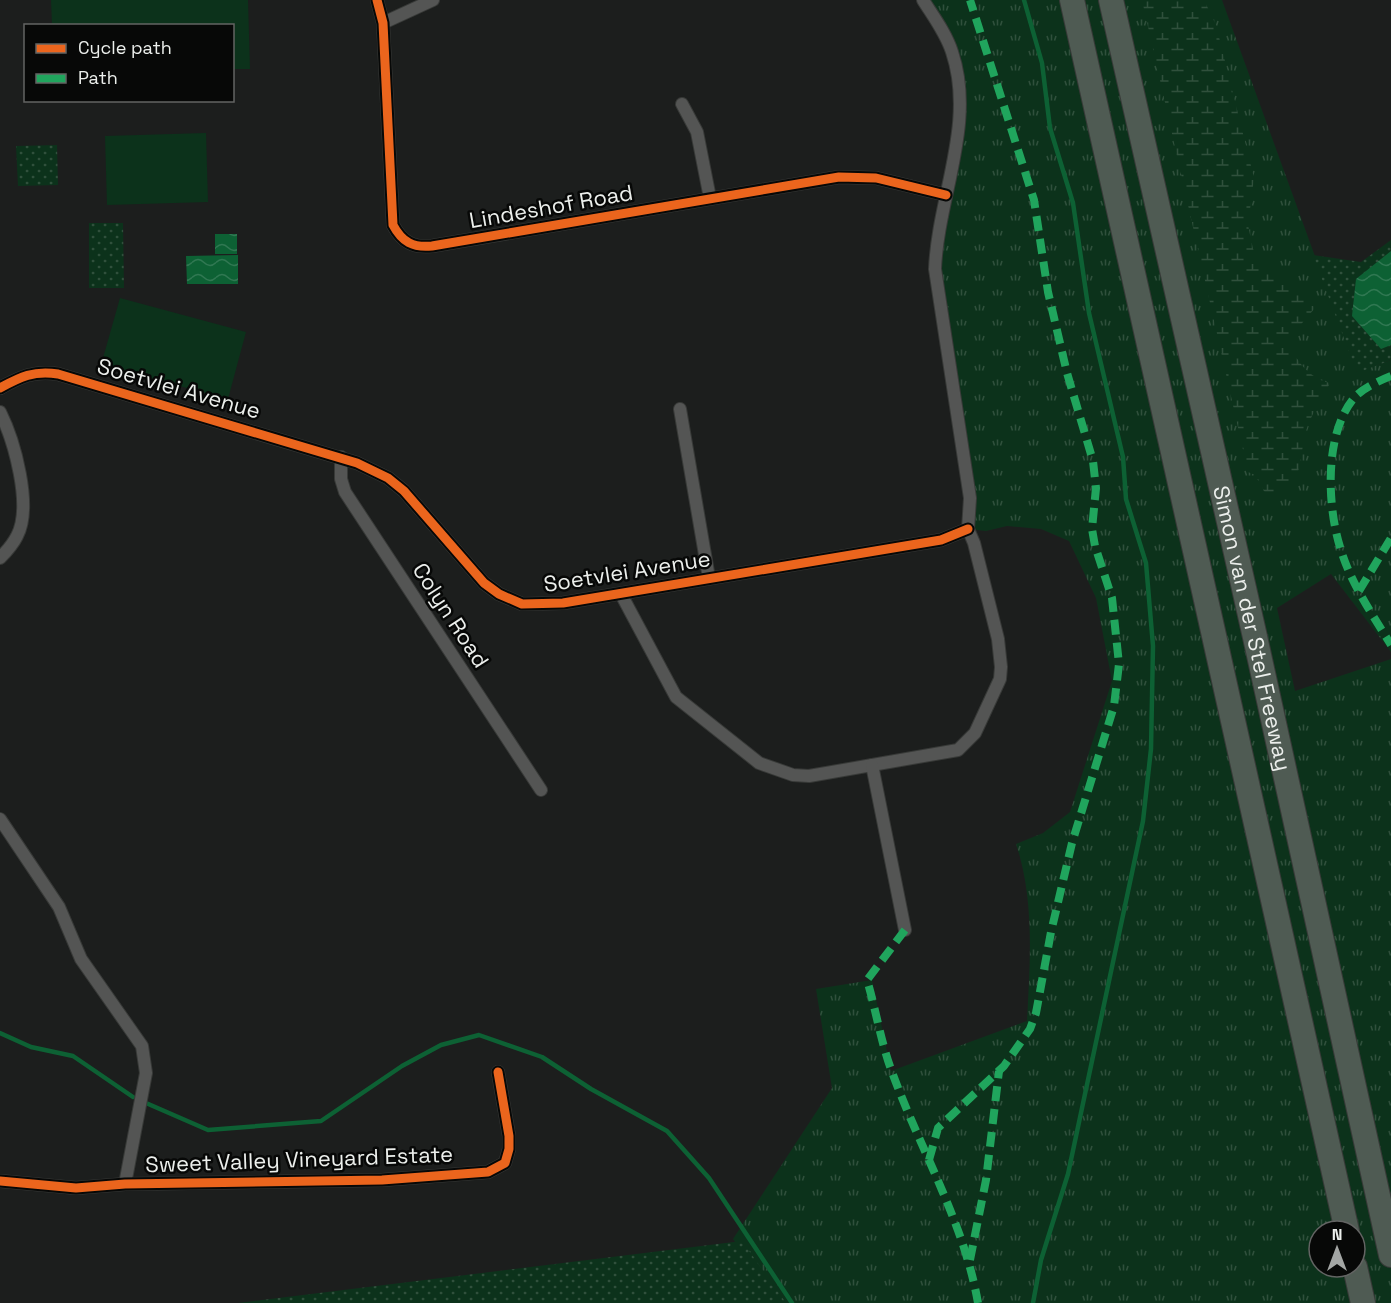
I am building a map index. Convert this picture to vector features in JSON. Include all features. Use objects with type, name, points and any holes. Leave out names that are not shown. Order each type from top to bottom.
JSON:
[{"type":"highway","name":"Simon van der Stel Freeway","points":[[1072,0],[1344,1219]]},
{"type":"highway","name":"Simon van der Stel Freeway","points":[[1111,0],[1253,625],[1391,1255]]},
{"type":"highway","points":[[1358,1279],[1363,1303]]},
{"type":"street","name":"Lindeshof Road","points":[[377,0],[383,23],[393,225],[405,241],[414,246],[432,246],[820,178],[853,176],[876,178],[946,195]]},
{"type":"street","points":[[383,23],[433,0]]},
{"type":"street","points":[[621,594],[676,697],[759,763],[792,775],[808,776],[958,750],[975,733],[1000,679],[998,639],[974,543],[968,529],[970,498],[936,287],[936,250],[962,111],[961,90],[952,49],[923,0]]},
{"type":"street","points":[[682,104],[697,132],[710,198]]},
{"type":"street","name":"Soetvlei Avenue","points":[[0,388],[30,374],[42,372],[58,374],[341,457],[374,470],[404,491],[484,583],[508,599],[541,605],[621,594],[941,540],[968,529]]},
{"type":"street","points":[[680,409],[709,578]]},
{"type":"street","points":[[0,412],[11,435],[20,475],[22,513],[18,534],[0,558]]},
{"type":"street","name":"Colyn Road","points":[[341,457],[340,479],[345,492],[541,790]]},
{"type":"street","points":[[872,765],[905,930]]},
{"type":"street","name":"Sweet Valley Vineyard Estate","points":[[0,819],[62,912],[81,959],[142,1046],[146,1073],[125,1184]]},
{"type":"street","name":"Sweet Valley Vineyard Estate","points":[[0,1181],[76,1188],[125,1184],[382,1180],[488,1172],[505,1163],[509,1149],[498,1072]]},
{"type":"green space","points":[[51,0],[248,0],[250,69],[234,69],[234,24],[52,24]]},
{"type":"green space","points":[[923,0],[1222,0],[1357,372],[1391,360],[1391,652],[1331,574],[1277,608],[1295,691],[1391,659],[1391,1303],[780,1303],[733,1239],[832,1088],[816,989],[872,980],[891,1071],[1027,1021],[1030,954],[1029,909],[1016,844],[1043,833],[1070,812],[1112,681],[1096,598],[1069,541],[1041,529],[1007,526],[986,531],[968,529],[971,513],[936,287],[958,70]]},
{"type":"green space","points":[[1142,0],[1204,0],[1216,25],[1254,178],[1248,225],[1253,249],[1267,271],[1297,288],[1315,308],[1297,329],[1289,343],[1296,357],[1310,373],[1330,383],[1308,425],[1296,477],[1281,491],[1267,496],[1255,475],[1248,472]]},
{"type":"green space","points":[[206,133],[208,202],[107,205],[105,136]]},
{"type":"green space","points":[[57,145],[58,185],[18,186],[16,146]]},
{"type":"green space","points":[[89,223],[123,223],[124,288],[89,288]]},
{"type":"green space","points":[[1391,240],[1391,360],[1357,373],[1313,255],[1361,262]]},
{"type":"green space","points":[[120,298],[246,332],[228,399],[101,365]]},
{"type":"green space","points":[[742,1241],[786,1303],[238,1303]]},
{"type":"water","points":[[215,234],[237,234],[237,254],[215,254]]},
{"type":"water","points":[[1391,251],[1391,345],[1381,349],[1352,316],[1356,279]]},
{"type":"water","points":[[238,255],[238,284],[187,284],[186,256]]},
{"type":"waterway","points":[[1024,0],[1042,63],[1050,128],[1073,203],[1089,313],[1123,457],[1126,499],[1146,563],[1153,646],[1151,749],[1143,821],[1068,1174],[1041,1260],[1033,1303]]},
{"type":"waterway","points":[[0,1033],[31,1047],[73,1056],[133,1097]]},
{"type":"waterway","points":[[146,1103],[208,1130],[321,1121],[402,1066],[441,1045],[479,1035],[542,1057],[591,1089],[667,1131],[709,1178],[792,1303]]},
{"type":"marked path","points":[[929,1160],[938,1128],[1004,1066],[1030,1029],[1036,1013],[1051,932],[1072,843],[1114,706],[1119,664],[1112,598],[1095,546],[1092,529],[1096,488],[1093,461],[1067,373],[1048,292],[1034,200],[970,0]]},
{"type":"marked path","points":[[1391,376],[1358,394],[1345,412],[1333,449],[1331,469],[1332,511],[1344,560],[1362,598],[1391,645]]},
{"type":"marked path","points":[[1359,591],[1391,538]]},
{"type":"marked path","points":[[905,930],[867,980],[888,1061],[963,1244],[978,1303]]},
{"type":"marked path","points":[[970,1260],[986,1180],[999,1071]]},
{"type":"cycle path","points":[[377,0],[383,23],[393,225],[404,240],[414,245],[432,246],[839,177],[876,178],[946,195]]},
{"type":"cycle path","points":[[0,388],[28,375],[58,374],[357,463],[388,478],[404,491],[484,583],[499,594],[522,604],[563,603],[941,540],[968,529]]},
{"type":"cycle path","points":[[0,1181],[76,1188],[125,1184],[382,1180],[488,1172],[505,1163],[509,1149],[509,1136],[498,1072]]}]
